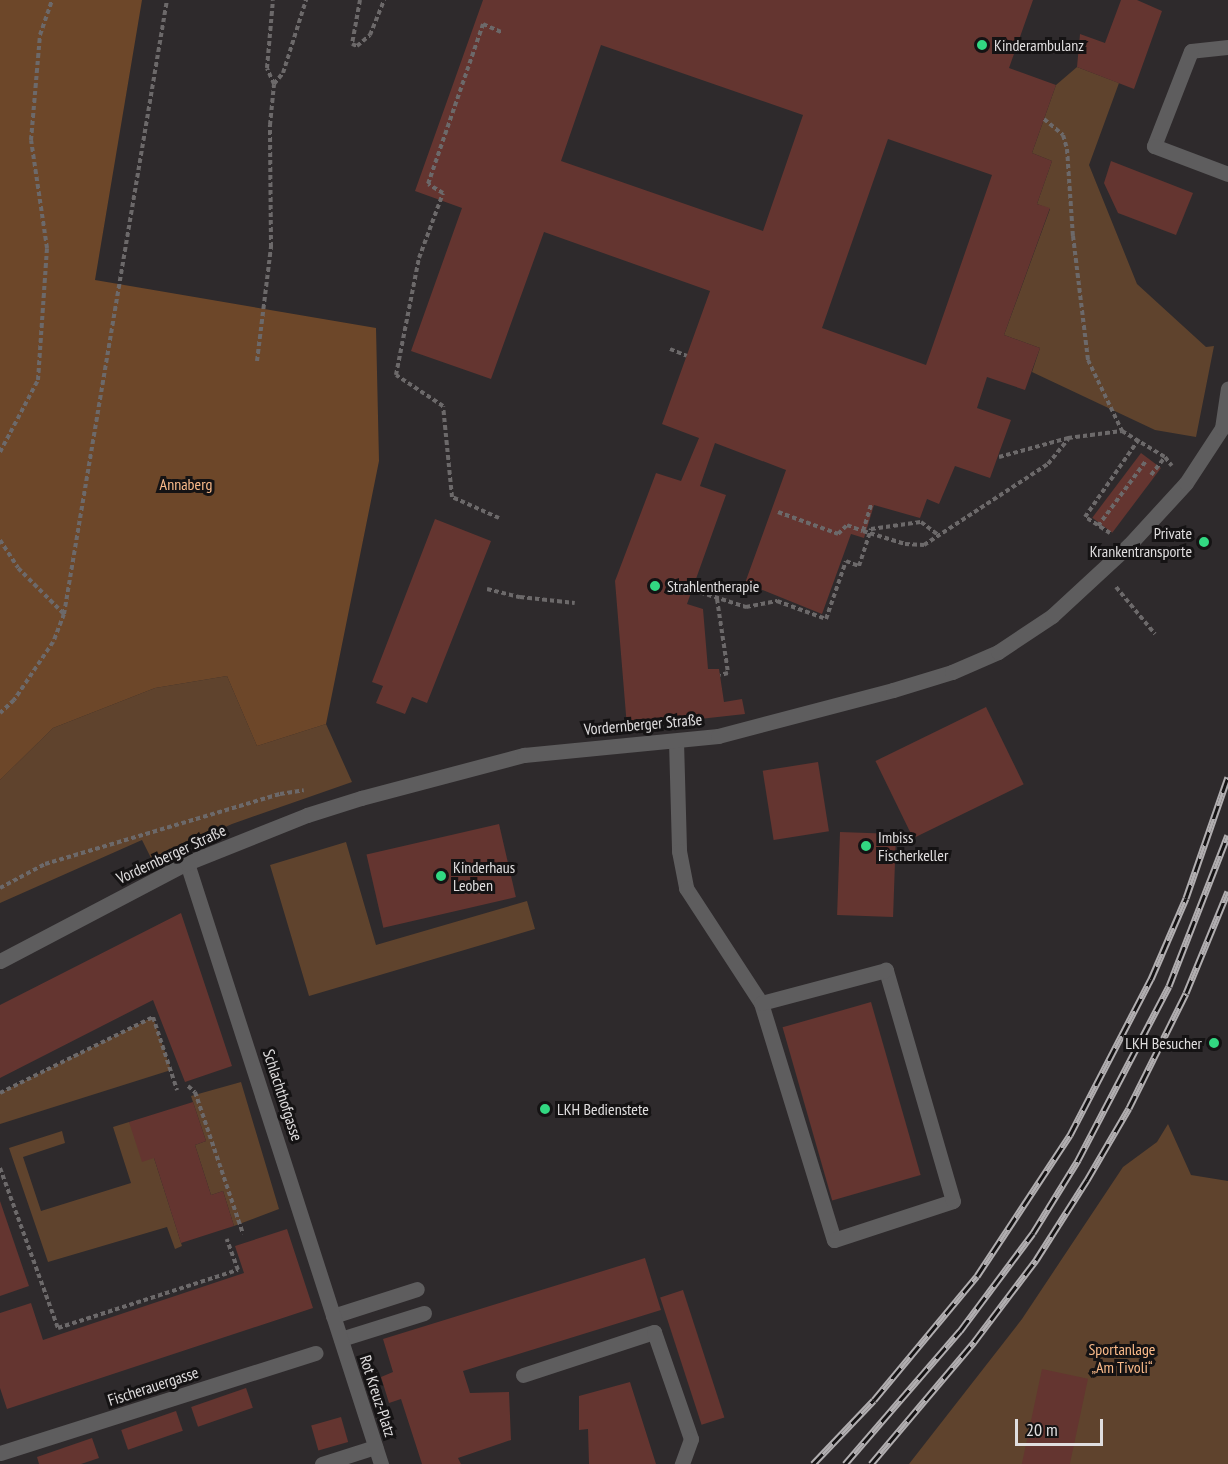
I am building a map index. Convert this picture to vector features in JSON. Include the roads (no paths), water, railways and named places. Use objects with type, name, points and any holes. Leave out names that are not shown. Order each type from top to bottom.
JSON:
[{"type":"street","points":[[1228,47],[1191,51],[1154,147],[1228,174]]},
{"type":"street","name":"Vordernberger Straße","points":[[0,961],[187,863],[307,815],[502,759],[573,748],[718,736],[828,710],[952,672],[998,651],[1052,616],[1100,572],[1186,483],[1222,428],[1228,388]]},
{"type":"street","points":[[676,741],[679,851],[686,888],[761,1003],[834,1240],[954,1201],[886,970],[761,1003]]},
{"type":"street","name":"Schlachthofgasse","points":[[187,863],[341,1339]]},
{"type":"street","points":[[333,1316],[417,1289]]},
{"type":"street","points":[[341,1339],[424,1313]]},
{"type":"street","points":[[523,1375],[654,1332],[691,1439],[682,1464]]},
{"type":"street","name":"Rot Kreuz-Platz","points":[[341,1339],[381,1464]]},
{"type":"street","name":"Fischerauergasse","points":[[0,1453],[316,1353]]},
{"type":"street","points":[[322,1464],[375,1447]]},
{"type":"railway","points":[[813,1464],[874,1400],[977,1276],[1070,1135],[1151,979],[1186,898],[1228,777]]},
{"type":"railway","points":[[845,1464],[960,1331],[1033,1233],[1078,1160],[1169,986],[1228,835]]},
{"type":"railway","points":[[871,1464],[974,1342],[1036,1260],[1087,1180],[1129,1108],[1186,993],[1228,891]]},
{"type":"place","name":"Kinderambulanz","points":[[982,45]]},
{"type":"place","name":"Private Krankentransporte","points":[[1204,542]]},
{"type":"place","name":"Strahlentherapie","points":[[655,586]]},
{"type":"place","name":"Imbiss Fischerkeller","points":[[866,846]]},
{"type":"place","name":"Kinderhaus Leoben","points":[[441,876]]},
{"type":"place","name":"LKH Besucher","points":[[1214,1043]]},
{"type":"place","name":"LKH Bedienstete","points":[[545,1109]]},
{"type":"park label","name":"Annaberg","points":[[186,484]]},
{"type":"park label","name":"Sportanlage „Am Tivoli“","points":[[1122,1358]]}]
